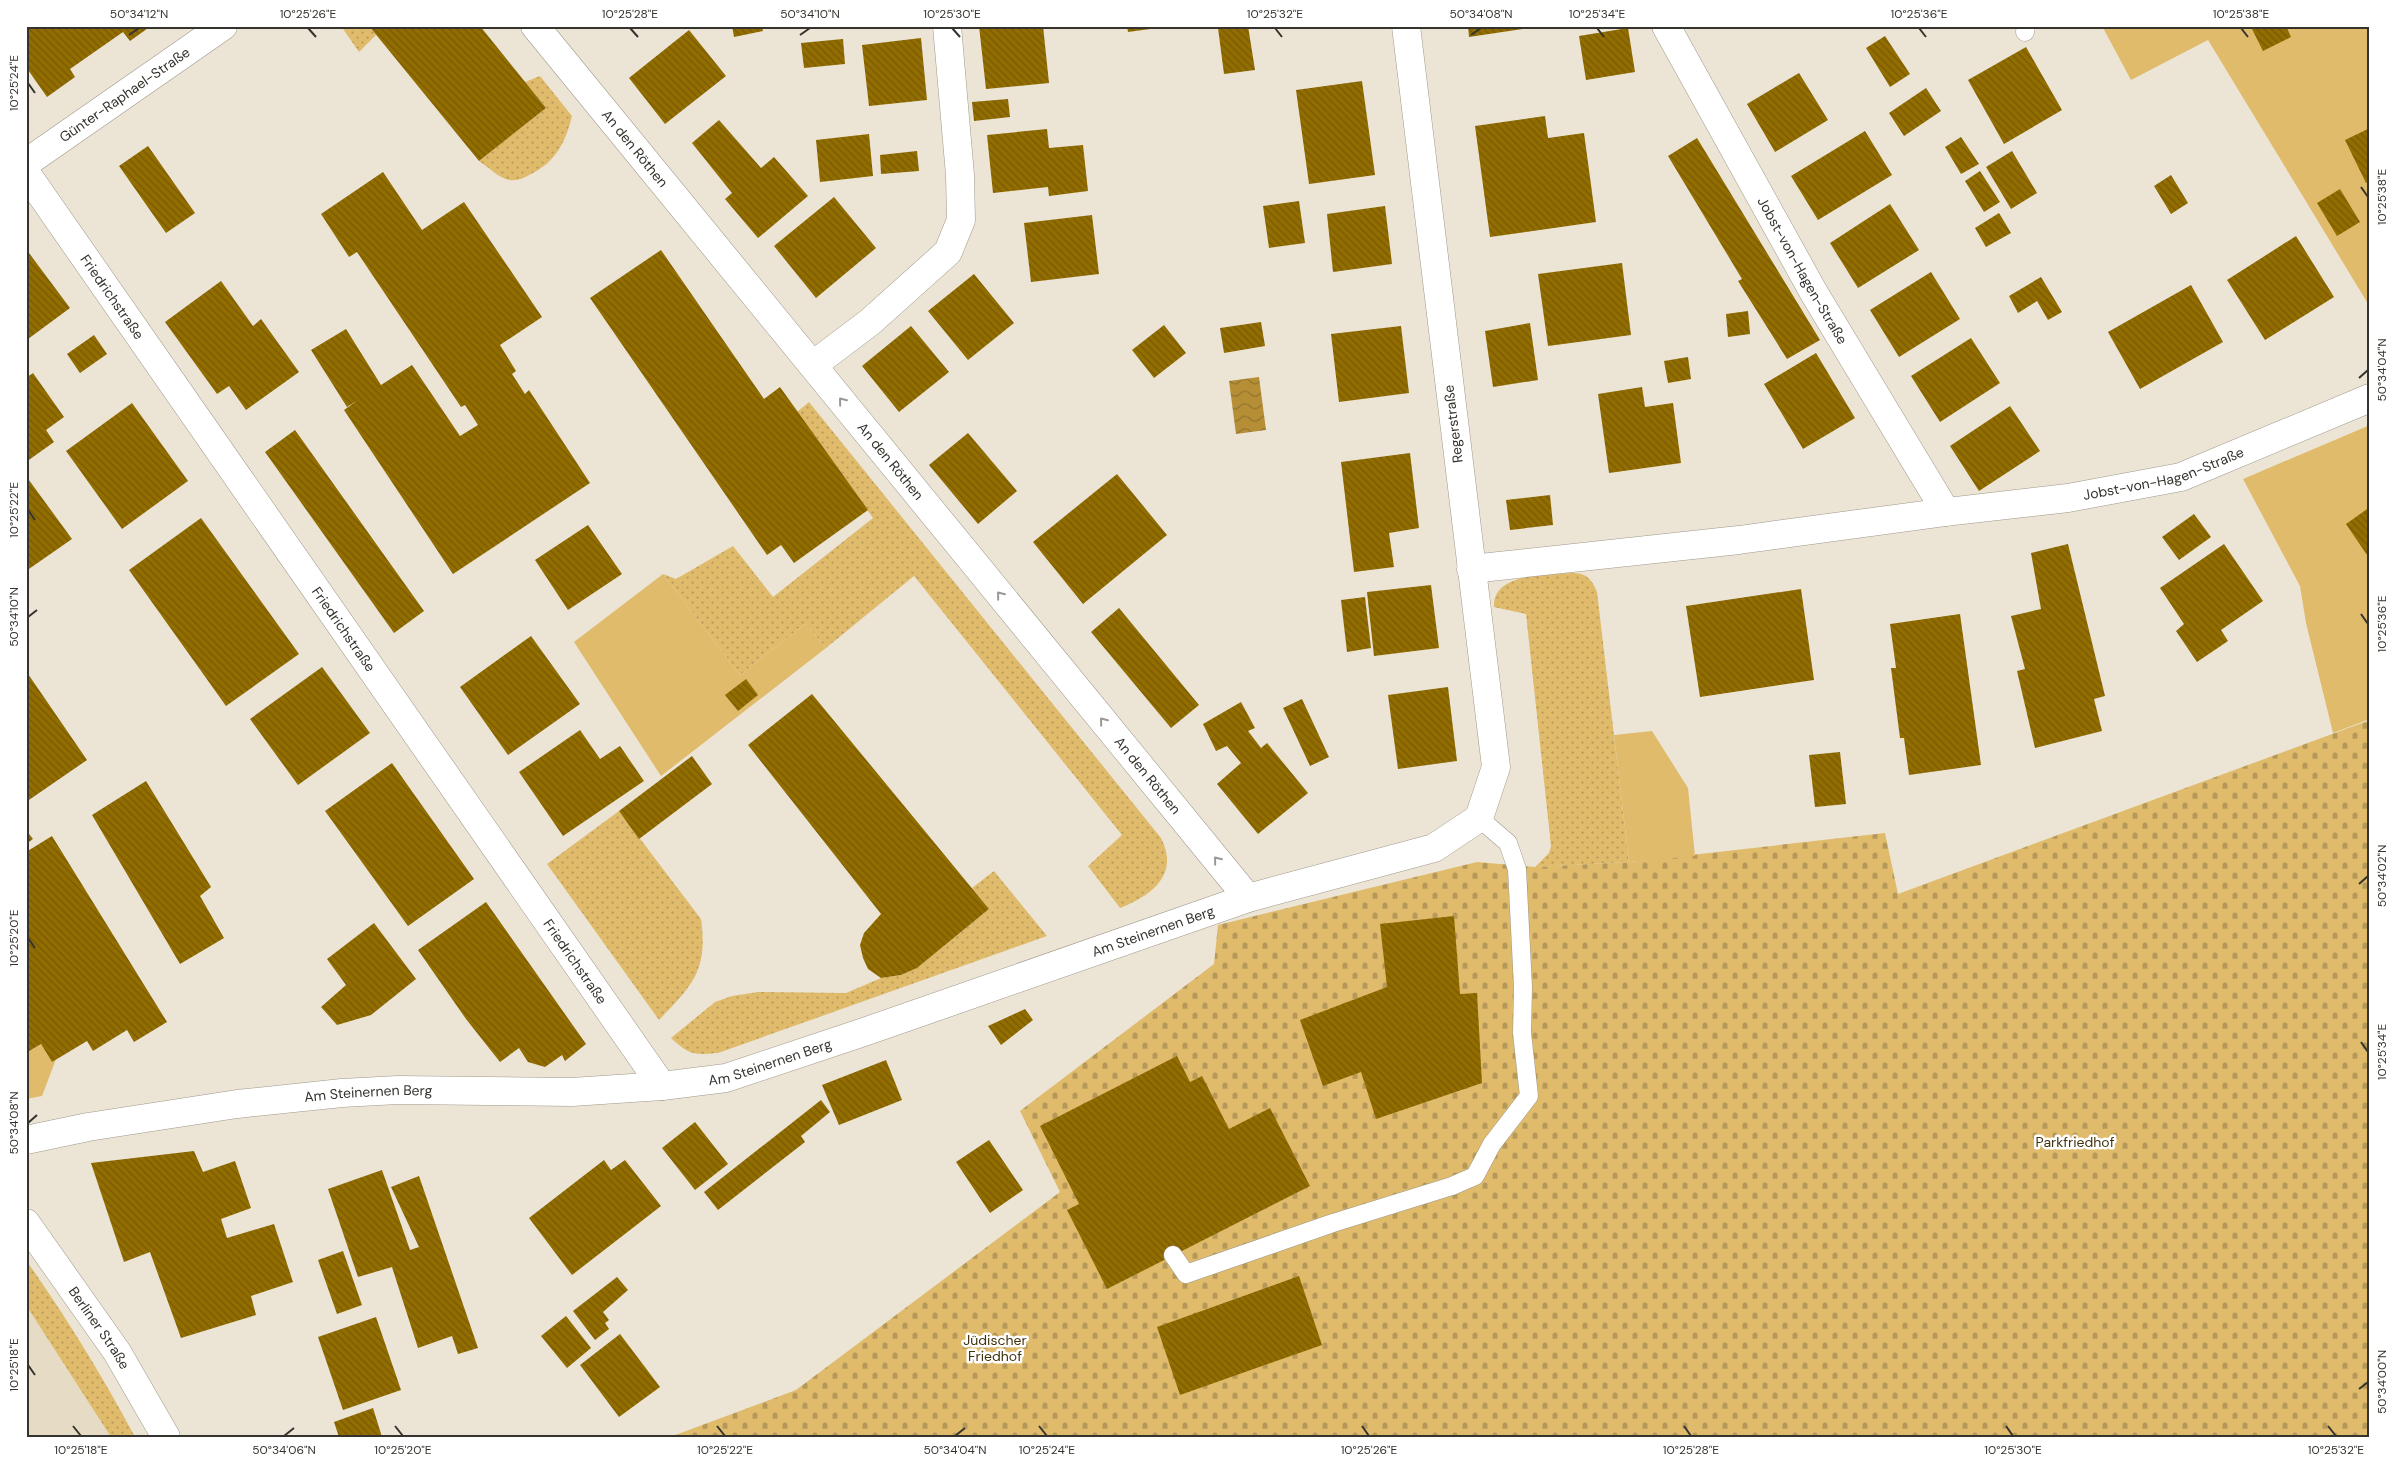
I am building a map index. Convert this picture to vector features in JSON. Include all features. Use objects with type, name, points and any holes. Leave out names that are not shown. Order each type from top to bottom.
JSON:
[{"type":"street","name":"Günter-Raphael-Straße","points":[[26,163],[223,26]]},
{"type":"street","name":"An den Röthen","points":[[535,26],[1248,898]]},
{"type":"street","points":[[813,365],[870,322],[948,252],[961,220],[960,175],[947,26]]},
{"type":"street","name":"Regerstraße","points":[[1406,26],[1496,767],[1479,818]]},
{"type":"street","name":"Jobst-von-Hagen-Straße","points":[[1666,26],[1814,293],[1946,512]]},
{"type":"street","name":"Friedrichstraße","points":[[26,173],[662,1086]]},
{"type":"street","name":"Jobst-von-Hagen-Straße","points":[[1471,570],[1739,540],[1946,512],[2068,498],[2182,477],[2370,398]]},
{"type":"street","name":"Am Steinernen Berg","points":[[26,1140],[88,1127],[171,1114],[342,1093],[398,1090],[572,1092],[662,1086],[726,1078],[1248,898],[1434,848],[1479,818]]},
{"type":"street","name":"Berliner Straße","points":[[26,1223],[117,1352],[166,1437]]},
{"type":"lane","points":[[1173,1255],[1186,1274],[1333,1222],[1452,1186],[1475,1176],[1492,1144],[1529,1096],[1522,1033],[1523,988],[1516,869],[1508,843],[1479,818]]},
{"type":"shaded area","points":[[26,1269],[132,1437],[26,1437]]},
{"type":"green space","points":[[341,26],[369,26],[376,35],[359,52]]},
{"type":"green space","points":[[2102,26],[2370,26],[2370,307],[2208,40],[2131,80]]},
{"type":"green space","points":[[540,76],[572,116],[567,134],[559,150],[540,169],[521,179],[505,179],[479,161],[546,108],[525,82]]},
{"type":"green space","points":[[809,402],[1161,838],[1166,851],[1167,863],[1165,873],[1152,890],[1142,897],[1120,908],[1088,866],[1122,835],[914,576],[826,648],[805,624],[740,675],[663,574],[676,579],[733,546],[773,597],[873,518],[797,412]]},
{"type":"green space","points":[[2370,425],[2370,719],[2333,733],[2306,623],[2300,586],[2243,479]]},
{"type":"green space","points":[[663,574],[740,675],[805,624],[826,648],[661,776],[574,642]]},
{"type":"green space","points":[[1582,574],[1588,578],[1597,592],[1629,862],[1535,867],[1549,853],[1551,846],[1526,614],[1494,607],[1496,596],[1502,587],[1512,581],[1537,575]]},
{"type":"green space","name":"Parkfriedhof","points":[[2370,720],[2370,1437],[670,1437],[796,1390],[1060,1192],[1020,1111],[1214,964],[1218,925],[1477,862],[1535,867],[1629,862],[1885,833],[1898,894]]},
{"type":"green space","points":[[1652,731],[1688,788],[1695,856],[1629,862],[1614,735]]},
{"type":"green space","points":[[619,811],[701,919],[703,937],[700,964],[695,976],[681,997],[659,1020],[547,864]]},
{"type":"green space","points":[[994,871],[1047,936],[718,1053],[692,1053],[671,1038],[715,1002],[732,996],[758,992],[846,993],[881,978],[901,975],[917,968],[989,909],[972,888]]},
{"type":"green space","points":[[41,1044],[52,1062],[56,1059],[42,1096],[26,1099],[26,1053]]},
{"type":"green space","points":[[26,1260],[83,1347],[135,1437],[111,1437],[26,1305]]},
{"type":"water","points":[[1259,377],[1266,430],[1236,434],[1229,381]]},
{"type":"building","points":[[26,26],[151,26],[130,41],[123,32],[70,69],[75,77],[47,97],[26,67]]},
{"type":"building","points":[[369,26],[480,26],[546,108],[479,161]]},
{"type":"building","points":[[732,26],[762,26],[763,31],[734,37]]},
{"type":"building","points":[[979,26],[1043,26],[1049,83],[986,89]]},
{"type":"building","points":[[1127,26],[1165,26],[1165,27],[1128,32]]},
{"type":"building","points":[[1248,26],[1255,70],[1224,74],[1218,28]]},
{"type":"building","points":[[1468,26],[1535,26],[1536,27],[1469,37]]},
{"type":"building","points":[[2286,26],[2291,37],[2263,51],[2251,27]]},
{"type":"building","points":[[1628,28],[1635,72],[1586,80],[1579,36]]},
{"type":"building","points":[[689,30],[726,76],[665,124],[629,78]]},
{"type":"building","points":[[1885,36],[1910,74],[1890,87],[1866,48]]},
{"type":"building","points":[[921,38],[927,100],[869,106],[862,45]]},
{"type":"building","points":[[843,39],[845,64],[804,68],[801,43]]},
{"type":"building","points":[[2026,47],[2062,110],[2004,144],[1968,80]]},
{"type":"building","points":[[1799,73],[1828,120],[1775,152],[1747,104]]},
{"type":"building","points":[[1362,81],[1375,175],[1309,184],[1296,90]]},
{"type":"building","points":[[1926,88],[1941,111],[1904,136],[1889,113]]},
{"type":"building","points":[[1008,99],[1010,117],[974,121],[972,102]]},
{"type":"building","points":[[1545,116],[1548,138],[1584,133],[1596,222],[1490,237],[1475,126]]},
{"type":"building","points":[[719,120],[761,168],[774,157],[808,196],[758,238],[725,199],[732,193],[692,143]]},
{"type":"building","points":[[2370,128],[2370,181],[2366,183],[2345,140]]},
{"type":"building","points":[[1047,129],[1049,148],[1083,145],[1088,191],[1049,196],[1048,187],[993,193],[987,135]]},
{"type":"building","points":[[1865,131],[1892,175],[1818,220],[1791,176]]},
{"type":"building","points":[[869,134],[873,176],[820,182],[816,140]]},
{"type":"building","points":[[1961,137],[1979,164],[1961,174],[1945,147]]},
{"type":"building","points":[[1697,138],[1820,340],[1787,359],[1738,281],[1742,279],[1668,156]]},
{"type":"building","points":[[148,146],[195,213],[166,233],[119,166]]},
{"type":"building","points":[[917,151],[919,171],[881,174],[880,155]]},
{"type":"building","points":[[2012,151],[2037,193],[2011,209],[1986,167]]},
{"type":"building","points":[[1980,171],[2000,202],[1984,212],[1965,181]]},
{"type":"building","points":[[383,172],[422,230],[464,202],[542,317],[500,345],[516,371],[512,374],[525,394],[529,390],[590,483],[453,574],[344,410],[358,400],[347,407],[311,350],[346,329],[381,385],[412,365],[460,436],[478,425],[465,405],[461,407],[357,252],[349,257],[321,214]]},
{"type":"building","points":[[2171,175],[2188,203],[2171,214],[2154,186]]},
{"type":"building","points":[[2340,189],[2360,222],[2337,236],[2317,203]]},
{"type":"building","points":[[834,197],[876,248],[816,298],[774,246]]},
{"type":"building","points":[[1299,201],[1305,243],[1269,248],[1263,206]]},
{"type":"building","points":[[1890,204],[1919,250],[1858,288],[1830,243]]},
{"type":"building","points":[[1385,206],[1392,264],[1333,272],[1327,214]]},
{"type":"building","points":[[1999,213],[2011,233],[1986,247],[1975,228]]},
{"type":"building","points":[[1092,215],[1099,274],[1031,282],[1024,223]]},
{"type":"building","points":[[2296,236],[2334,297],[2265,340],[2227,280]]},
{"type":"building","points":[[26,249],[70,308],[28,339],[26,337]]},
{"type":"building","points":[[661,250],[764,399],[780,387],[868,510],[794,563],[781,545],[767,555],[590,298]]},
{"type":"building","points":[[1622,263],[1631,335],[1548,346],[1538,274]]},
{"type":"building","points":[[1931,272],[1960,319],[1899,357],[1870,310]]},
{"type":"building","points":[[974,274],[1014,323],[968,360],[928,311]]},
{"type":"building","points":[[2041,277],[2062,312],[2048,320],[2037,301],[2018,313],[2009,296]]},
{"type":"building","points":[[221,281],[253,326],[261,319],[299,372],[246,410],[229,386],[217,394],[165,322]]},
{"type":"building","points":[[2191,285],[2223,342],[2140,389],[2108,332]]},
{"type":"building","points":[[1748,311],[1750,334],[1728,337],[1726,314]]},
{"type":"building","points":[[1261,322],[1265,346],[1224,353],[1220,328]]},
{"type":"building","points":[[1530,323],[1538,380],[1493,387],[1485,331]]},
{"type":"building","points":[[1164,325],[1186,353],[1154,378],[1132,350]]},
{"type":"building","points":[[911,326],[949,372],[899,412],[862,366]]},
{"type":"building","points":[[1401,326],[1409,393],[1339,402],[1331,334]]},
{"type":"building","points":[[94,335],[107,354],[80,373],[67,354]]},
{"type":"building","points":[[1971,338],[2000,383],[1940,422],[1911,376]]},
{"type":"building","points":[[1816,353],[1855,418],[1803,449],[1764,384]]},
{"type":"building","points":[[1688,357],[1691,379],[1668,383],[1664,361]]},
{"type":"building","points":[[33,373],[64,417],[46,430],[54,442],[26,462],[26,378]]},
{"type":"building","points":[[1642,387],[1645,407],[1673,403],[1681,463],[1609,473],[1598,394]]},
{"type":"building","points":[[132,403],[188,481],[122,529],[66,451]]},
{"type":"building","points":[[2010,406],[2040,451],[1979,491],[1950,446]]},
{"type":"building","points":[[295,430],[424,611],[394,633],[265,452]]},
{"type":"building","points":[[968,433],[1017,491],[978,524],[929,465]]},
{"type":"building","points":[[1410,453],[1419,528],[1389,533],[1394,567],[1354,572],[1341,462]]},
{"type":"building","points":[[1117,474],[1167,535],[1083,604],[1033,542]]},
{"type":"building","points":[[26,476],[72,539],[26,571]]},
{"type":"building","points":[[1550,495],[1553,525],[1510,530],[1506,500]]},
{"type":"building","points":[[2370,507],[2370,553],[2367,555],[2346,524]]},
{"type":"building","points":[[2194,514],[2211,537],[2179,560],[2162,537]]},
{"type":"building","points":[[201,518],[299,654],[226,706],[129,570]]},
{"type":"building","points":[[588,525],[622,574],[568,610],[535,560]]},
{"type":"building","points":[[2068,544],[2105,696],[2094,699],[2102,731],[2035,748],[2017,671],[2025,669],[2011,616],[2041,609],[2031,553]]},
{"type":"building","points":[[2224,544],[2263,601],[2221,630],[2228,641],[2197,662],[2176,631],[2184,624],[2160,588]]},
{"type":"building","points":[[1431,585],[1439,648],[1374,656],[1367,592]]},
{"type":"building","points":[[1801,589],[1814,680],[1700,697],[1686,606]]},
{"type":"building","points":[[1365,597],[1371,648],[1347,652],[1341,600]]},
{"type":"building","points":[[1119,608],[1199,705],[1171,728],[1091,632]]},
{"type":"building","points":[[1960,614],[1981,765],[1909,775],[1904,738],[1900,738],[1891,668],[1896,668],[1890,624]]},
{"type":"building","points":[[531,636],[580,704],[508,755],[460,687]]},
{"type":"building","points":[[322,667],[370,733],[298,785],[250,719]]},
{"type":"building","points":[[26,671],[87,760],[26,802]]},
{"type":"building","points":[[746,679],[758,695],[738,711],[725,695]]},
{"type":"building","points":[[1448,687],[1457,761],[1398,769],[1388,695]]},
{"type":"building","points":[[812,694],[989,909],[917,968],[901,975],[881,978],[868,969],[860,945],[864,933],[881,914],[748,745]]},
{"type":"building","points":[[1302,699],[1329,757],[1310,766],[1283,708]]},
{"type":"building","points":[[1241,702],[1255,728],[1248,731],[1261,748],[1267,743],[1308,793],[1258,834],[1217,784],[1241,763],[1227,746],[1216,751],[1203,724]]},
{"type":"building","points":[[580,730],[600,759],[620,746],[644,781],[563,836],[519,772]]},
{"type":"building","points":[[1840,752],[1846,804],[1815,807],[1809,755]]},
{"type":"building","points":[[692,756],[712,784],[639,839],[619,811]]},
{"type":"building","points":[[392,763],[474,879],[408,926],[325,811]]},
{"type":"building","points":[[146,781],[211,887],[200,896],[224,938],[180,964],[92,815]]},
{"type":"building","points":[[26,830],[33,839],[26,844]]},
{"type":"building","points":[[52,836],[167,1022],[134,1042],[127,1030],[93,1051],[87,1041],[52,1062],[41,1044],[26,1053],[26,852]]},
{"type":"building","points":[[486,902],[586,1044],[565,1061],[562,1055],[545,1067],[528,1062],[519,1048],[500,1062],[466,1019],[418,950]]},
{"type":"building","points":[[1454,916],[1460,994],[1477,993],[1482,1083],[1376,1119],[1361,1072],[1323,1086],[1300,1020],[1387,987],[1380,924]]},
{"type":"building","points":[[374,923],[416,979],[371,1015],[337,1025],[321,1007],[346,985],[327,959]]},
{"type":"building","points":[[1025,1009],[1033,1020],[1001,1045],[988,1026]]},
{"type":"building","points":[[1177,1056],[1190,1082],[1202,1076],[1229,1129],[1270,1108],[1310,1186],[1107,1289],[1067,1210],[1079,1204],[1040,1126]]},
{"type":"building","points":[[886,1060],[902,1100],[839,1125],[822,1085]]},
{"type":"building","points":[[821,1100],[830,1112],[801,1136],[805,1142],[718,1210],[704,1192]]},
{"type":"building","points":[[695,1122],[728,1164],[695,1190],[662,1148]]},
{"type":"building","points":[[989,1140],[1023,1190],[990,1213],[956,1162]]},
{"type":"building","points":[[194,1151],[203,1172],[235,1161],[251,1208],[221,1219],[227,1238],[274,1224],[293,1282],[251,1296],[256,1315],[181,1338],[150,1252],[124,1262],[91,1163]]},
{"type":"building","points":[[604,1160],[611,1170],[625,1160],[661,1206],[572,1275],[529,1218]]},
{"type":"building","points":[[382,1170],[410,1250],[419,1247],[391,1187],[419,1176],[478,1348],[458,1354],[452,1336],[418,1348],[392,1267],[358,1277],[328,1189]]},
{"type":"building","points":[[343,1251],[362,1305],[337,1314],[318,1260]]},
{"type":"building","points":[[1299,1276],[1322,1345],[1180,1395],[1157,1327]]},
{"type":"building","points":[[617,1277],[628,1290],[603,1312],[609,1320],[605,1323],[609,1329],[595,1340],[573,1311]]},
{"type":"building","points":[[566,1316],[591,1348],[567,1368],[541,1336]]},
{"type":"building","points":[[376,1317],[401,1390],[343,1410],[318,1337]]},
{"type":"building","points":[[620,1334],[660,1387],[619,1417],[580,1365]]},
{"type":"building","points":[[373,1408],[382,1437],[339,1437],[334,1422]]},
{"type":"park label","name":"Jüdischer Friedhof","points":[[995,1348]]}]
